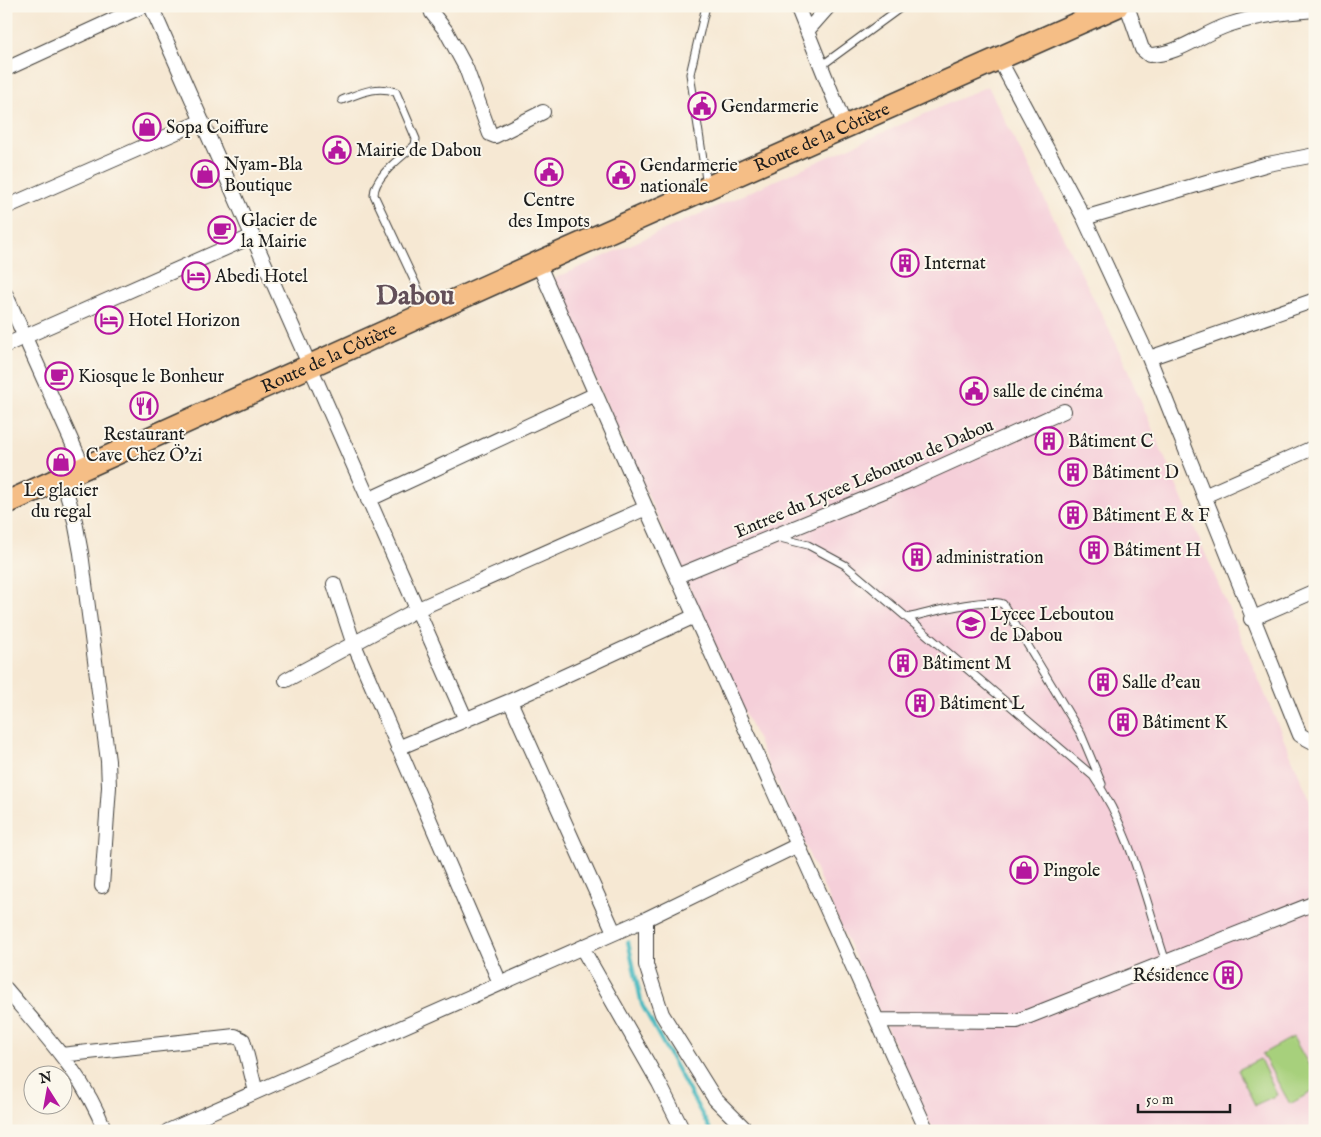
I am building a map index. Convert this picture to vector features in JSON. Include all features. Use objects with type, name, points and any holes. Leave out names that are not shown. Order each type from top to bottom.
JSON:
[{"type":"main road","name":"Route de la Côtière","points":[[6,503],[538,263],[1117,6]]},
{"type":"street","points":[[6,69],[143,6]]},
{"type":"street","points":[[150,6],[466,720]]},
{"type":"street","points":[[430,6],[432,13],[446,31],[466,68],[490,134],[495,136],[543,112]]},
{"type":"street","points":[[797,6],[845,126]]},
{"type":"street","points":[[807,31],[829,6]]},
{"type":"street","points":[[1127,6],[1142,49],[1149,55],[1164,55],[1228,25],[1270,15],[1315,10]]},
{"type":"street","points":[[999,59],[1084,218],[1148,358],[1251,619],[1300,735],[1315,743]]},
{"type":"street","points":[[6,207],[202,121]]},
{"type":"street","points":[[1084,218],[1268,164],[1315,155]]},
{"type":"street","points":[[6,345],[253,236]]},
{"type":"street","points":[[538,263],[646,508],[927,1131]]},
{"type":"street","points":[[6,294],[84,469]]},
{"type":"street","points":[[1148,358],[1315,300]]},
{"type":"street","points":[[368,500],[596,394]]},
{"type":"street","name":"Entree du Lycee Leboutou de Dabou","points":[[677,576],[911,480],[1064,411]]},
{"type":"street","points":[[1204,496],[1315,447]]},
{"type":"street","points":[[62,478],[81,553],[108,761],[109,787],[102,886]]},
{"type":"street","points":[[286,680],[353,642],[416,610],[646,508]]},
{"type":"street","points":[[334,584],[353,642],[500,983]]},
{"type":"street","points":[[1251,619],[1315,591]]},
{"type":"street","points":[[398,748],[510,702],[695,616]]},
{"type":"street","points":[[510,702],[614,932]]},
{"type":"street","points":[[168,1131],[646,919],[798,845]]},
{"type":"street","points":[[878,1020],[1017,1020],[1315,903]]},
{"type":"street","points":[[646,919],[646,965],[662,1014],[715,1099],[747,1131]]},
{"type":"street","points":[[582,948],[659,1083],[683,1131]]},
{"type":"street","points":[[6,989],[61,1054],[94,1101],[105,1131]]},
{"type":"street","points":[[61,1054],[235,1036],[243,1040],[256,1092]]},
{"type":"lane","points":[[706,6],[690,74],[707,189]]},
{"type":"lane","points":[[821,66],[903,6]]},
{"type":"lane","points":[[342,100],[373,88],[396,92],[416,139],[415,144],[380,179],[374,188],[374,195],[429,313]]},
{"type":"lane","points":[[774,537],[808,545],[845,565],[1075,760],[1093,776],[1108,798]]},
{"type":"lane","points":[[907,618],[981,603],[996,601],[1003,604],[1080,734],[1123,831],[1166,962]]},
{"type":"shaded area","name":"Lycee Leboutou de Dabou","points":[[988,86],[1116,343],[1309,798],[1315,817],[1315,1131],[933,1131],[551,280]]},
{"type":"green space","points":[[1293,1037],[1315,1076],[1315,1090],[1290,1104],[1262,1054]]},
{"type":"green space","points":[[1260,1059],[1277,1095],[1255,1105],[1238,1070]]},
{"type":"waterway","points":[[628,942],[642,1005],[711,1131]]},
{"type":"place","name":"Gendarmerie","points":[[702,106]]},
{"type":"place","name":"Sopa Coiffure","points":[[147,127]]},
{"type":"place","name":"Mairie de Dabou","points":[[337,150]]},
{"type":"place","name":"Centre des Impots","points":[[549,172]]},
{"type":"place","name":"Nyam-Bla Boutique","points":[[205,174]]},
{"type":"place","name":"Gendarmerie nationale","points":[[621,175]]},
{"type":"place","name":"Glacier de la Mairie","points":[[222,230]]},
{"type":"place","name":"Internat","points":[[905,263]]},
{"type":"place","name":"Abedi Hotel","points":[[196,276]]},
{"type":"place","name":"Hotel Horizon","points":[[109,320]]},
{"type":"place","name":"Kiosque le Bonheur","points":[[59,376]]},
{"type":"place","name":"salle de cinéma","points":[[974,391]]},
{"type":"place","name":"Restaurant Cave Chez Ö'zi","points":[[144,406]]},
{"type":"place","name":"Bâtiment C","points":[[1049,441]]},
{"type":"place","name":"Le glacier du regal","points":[[61,462]]},
{"type":"place","name":"Bâtiment D","points":[[1073,472]]},
{"type":"place","name":"Bâtiment E & F","points":[[1073,515]]},
{"type":"place","name":"Bâtiment H","points":[[1094,550]]},
{"type":"place","name":"administration","points":[[917,557]]},
{"type":"place","name":"Lycee Leboutou de Dabou","points":[[971,624]]},
{"type":"place","name":"Bâtiment M","points":[[903,663]]},
{"type":"place","name":"Salle d'eau","points":[[1103,682]]},
{"type":"place","name":"Bâtiment L","points":[[920,703]]},
{"type":"place","name":"Bâtiment K","points":[[1123,722]]},
{"type":"place","name":"Pingole","points":[[1024,870]]},
{"type":"place","name":"Résidence","points":[[1228,975]]},
{"type":"district","name":"Dabou","points":[[415,294]]}]
